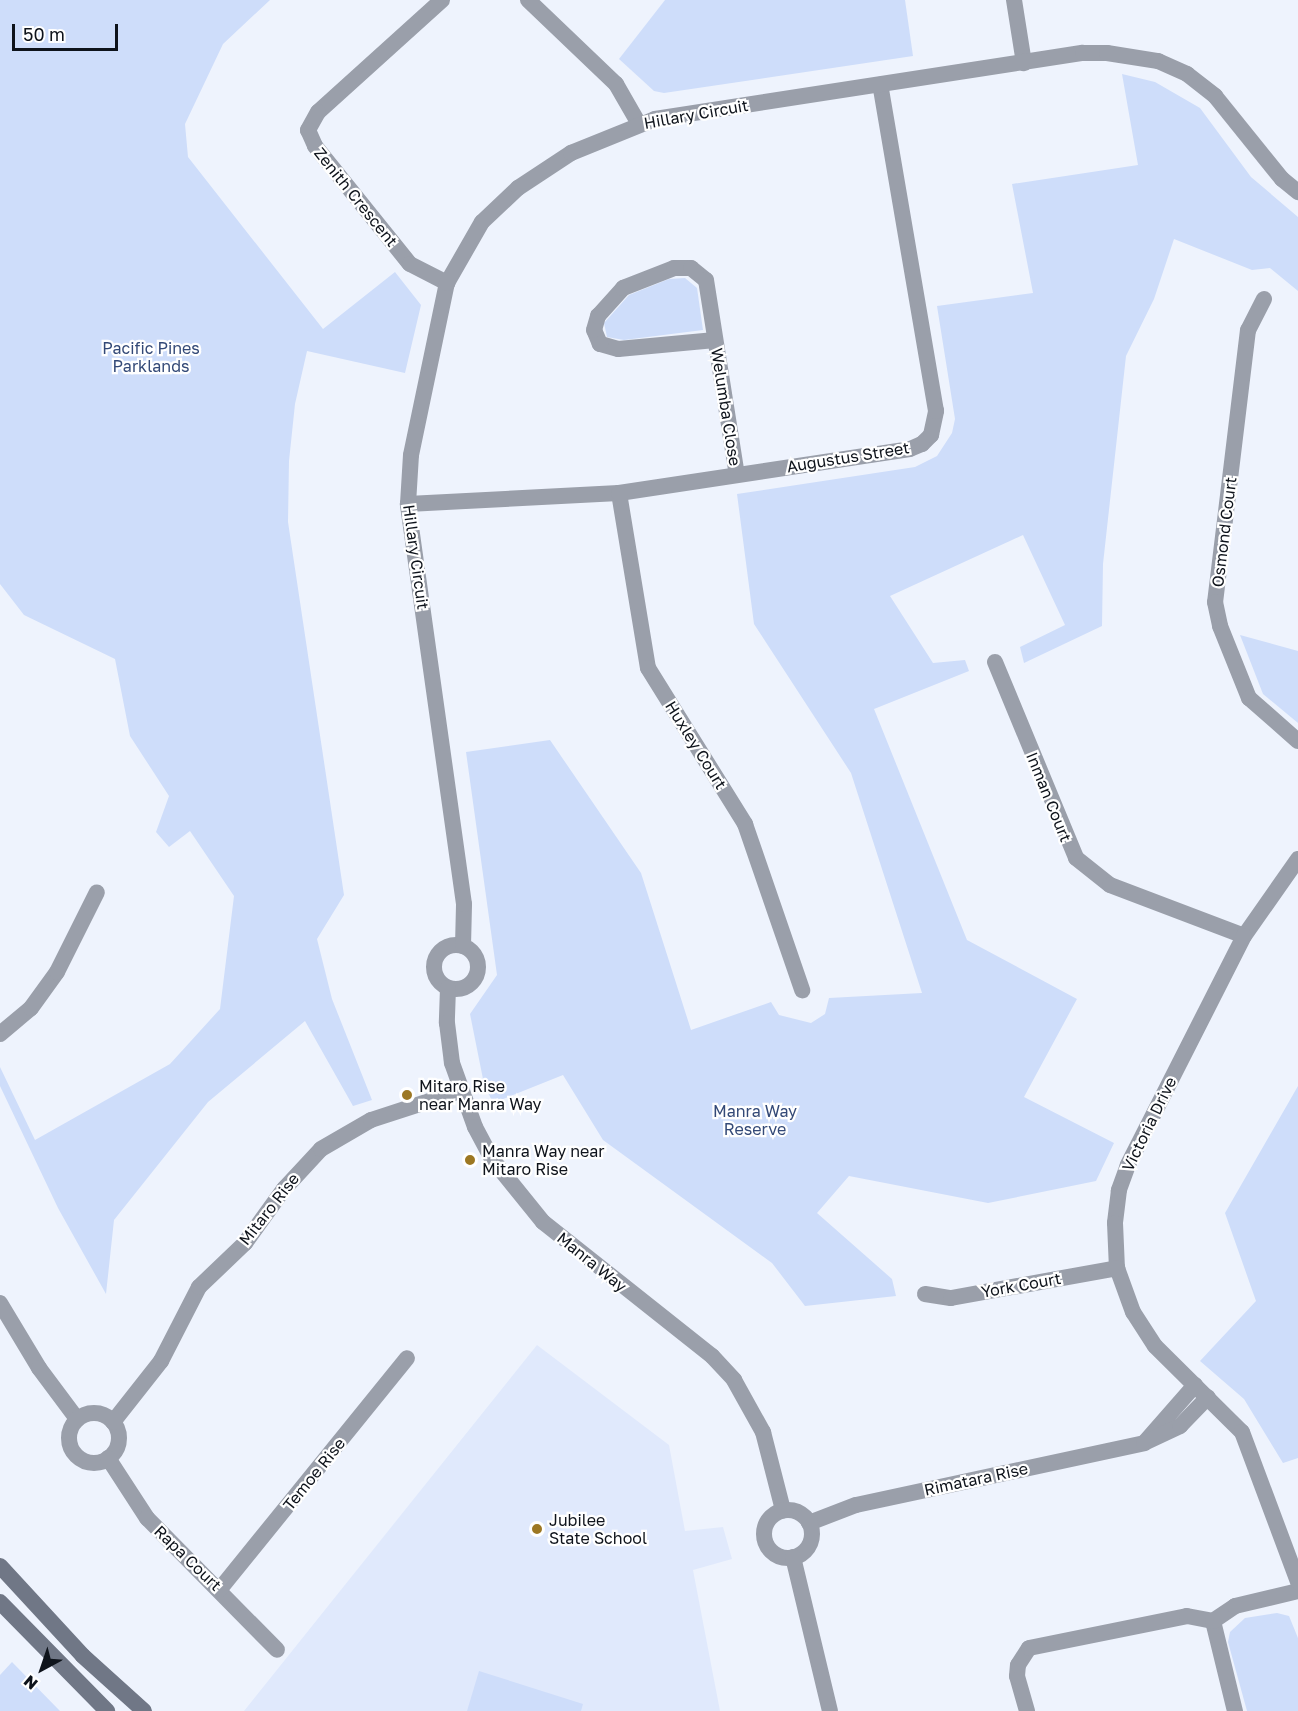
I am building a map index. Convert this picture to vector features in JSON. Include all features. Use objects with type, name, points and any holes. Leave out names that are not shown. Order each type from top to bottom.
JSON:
[{"type":"main road","points":[[0,1566],[83,1656],[144,1711]]},
{"type":"main road","points":[[0,1602],[107,1711]]},
{"type":"street","name":"Zenith Crescent","points":[[442,0],[318,112],[308,130],[315,146],[410,264],[447,283]]},
{"type":"street","points":[[528,0],[615,84],[639,124]]},
{"type":"street","points":[[1014,0],[1024,63]]},
{"type":"street","name":"Hillary Circuit","points":[[463,946],[464,904],[408,504],[411,455],[447,283],[482,222],[518,188],[571,153],[639,124],[1024,63],[1107,53],[1158,62],[1186,74],[1215,96],[1282,179],[1298,192]]},
{"type":"street","name":"Augustus Street","points":[[408,504],[619,493],[910,449],[926,439],[935,424],[880,85]]},
{"type":"street","name":"Welumba Close","points":[[715,340],[618,349],[600,344],[594,330],[598,316],[623,288],[674,268],[691,268],[706,280],[737,475]]},
{"type":"street","name":"Osmond Court","points":[[1264,299],[1248,330],[1215,602],[1220,626],[1249,698],[1298,741]]},
{"type":"street","name":"Huxley Court","points":[[619,493],[648,668],[745,824],[802,990]]},
{"type":"street","name":"Inman Court","points":[[995,662],[1076,858],[1110,885],[1244,936]]},
{"type":"street","name":"Victoria Drive","points":[[1298,859],[1244,936],[1128,1165],[1119,1190],[1115,1223],[1117,1268],[1133,1312],[1155,1346],[1232,1420],[1250,1446],[1298,1582]]},
{"type":"street","points":[[0,1034],[31,1008],[57,972],[97,892]]},
{"type":"street","points":[[463,946],[476,957],[477,974],[465,987],[448,988],[437,978],[434,963],[441,950],[463,946]]},
{"type":"street","name":"Manra Way","points":[[448,988],[448,1041],[460,1091],[492,1159],[543,1222],[712,1356],[734,1380],[763,1431],[783,1510]]},
{"type":"street","name":"Mitaro Rise","points":[[112,1422],[161,1361],[199,1287],[244,1243],[284,1189],[321,1149],[371,1120],[460,1091]]},
{"type":"street","name":"York Court","points":[[925,1294],[951,1298],[1117,1268]]},
{"type":"street","points":[[0,1303],[39,1368],[77,1419]]},
{"type":"street","name":"Temoe Rise","points":[[220,1589],[407,1358]]},
{"type":"street","points":[[1144,1443],[1195,1385]]},
{"type":"street","name":"Rimatara Rise","points":[[809,1523],[856,1505],[1144,1443],[1180,1426],[1208,1397]]},
{"type":"street","points":[[94,1413],[112,1422],[118,1438],[108,1458],[90,1462],[76,1455],[69,1437],[77,1419],[94,1413]]},
{"type":"street","name":"Rapa Court","points":[[108,1458],[147,1518],[220,1589],[277,1650]]},
{"type":"street","points":[[783,1510],[798,1512],[809,1523],[810,1544],[793,1557],[777,1555],[764,1536],[767,1522],[783,1510]]},
{"type":"street","points":[[793,1557],[830,1711]]},
{"type":"street","points":[[1027,1711],[1017,1676],[1018,1665],[1029,1648],[1187,1616],[1213,1621],[1235,1606],[1298,1592]]},
{"type":"street","points":[[1213,1621],[1235,1711]]},
{"type":"shaded area","name":"Jubilee State School","points":[[537,1345],[669,1445],[685,1531],[723,1527],[732,1559],[693,1570],[720,1711],[244,1711]]},
{"type":"green space","name":"Pacific Pines Parklands","points":[[0,0],[270,0],[223,44],[185,124],[188,157],[323,329],[395,272],[421,305],[405,373],[307,351],[295,404],[289,461],[288,522],[344,895],[317,939],[332,999],[372,1100],[353,1106],[305,1021],[208,1102],[114,1220],[106,1294],[58,1208],[0,1086],[0,1067],[35,1140],[170,1064],[220,1009],[234,896],[190,831],[169,847],[156,832],[169,796],[130,736],[115,659],[24,615],[0,584]]},
{"type":"green space","points":[[665,0],[905,0],[913,56],[664,93],[654,91],[619,59]]},
{"type":"green space","name":"Manra Way Reserve","points":[[1122,74],[1155,82],[1200,108],[1251,177],[1298,217],[1298,291],[1270,268],[1252,270],[1174,239],[1154,299],[1126,356],[1103,564],[1102,626],[1024,663],[1020,647],[1065,625],[1023,535],[890,596],[933,663],[965,660],[969,671],[874,709],[967,940],[1077,999],[1024,1097],[1114,1143],[1096,1181],[988,1203],[849,1176],[817,1213],[892,1279],[896,1296],[805,1306],[772,1263],[603,1140],[563,1075],[493,1103],[484,1084],[470,1014],[497,975],[466,752],[550,740],[641,873],[691,1030],[771,1002],[779,1015],[811,1023],[825,1014],[829,998],[922,993],[851,773],[754,624],[737,494],[915,467],[937,456],[952,433],[955,419],[937,306],[1033,293],[1012,184],[1138,165]]},
{"type":"green space","points":[[685,278],[697,288],[703,330],[624,340],[607,337],[604,323],[629,295],[669,279]]},
{"type":"green space","points":[[1240,635],[1298,651],[1298,723],[1263,694]]},
{"type":"green space","points":[[1298,1086],[1298,1458],[1283,1463],[1244,1399],[1200,1361],[1256,1301],[1225,1213]]},
{"type":"green space","points":[[1277,1613],[1289,1616],[1298,1638],[1298,1711],[1247,1711],[1228,1642],[1230,1632],[1245,1618]]},
{"type":"green space","points":[[12,1662],[60,1711],[0,1711],[0,1675]]},
{"type":"green space","points":[[479,1671],[583,1704],[581,1711],[467,1711]]},
{"type":"place","name":"Mitaro Rise near Manra Way","points":[[407,1095]]},
{"type":"place","name":"Manra Way near Mitaro Rise","points":[[470,1160]]},
{"type":"place","name":"Jubilee State School","points":[[537,1529]]}]
